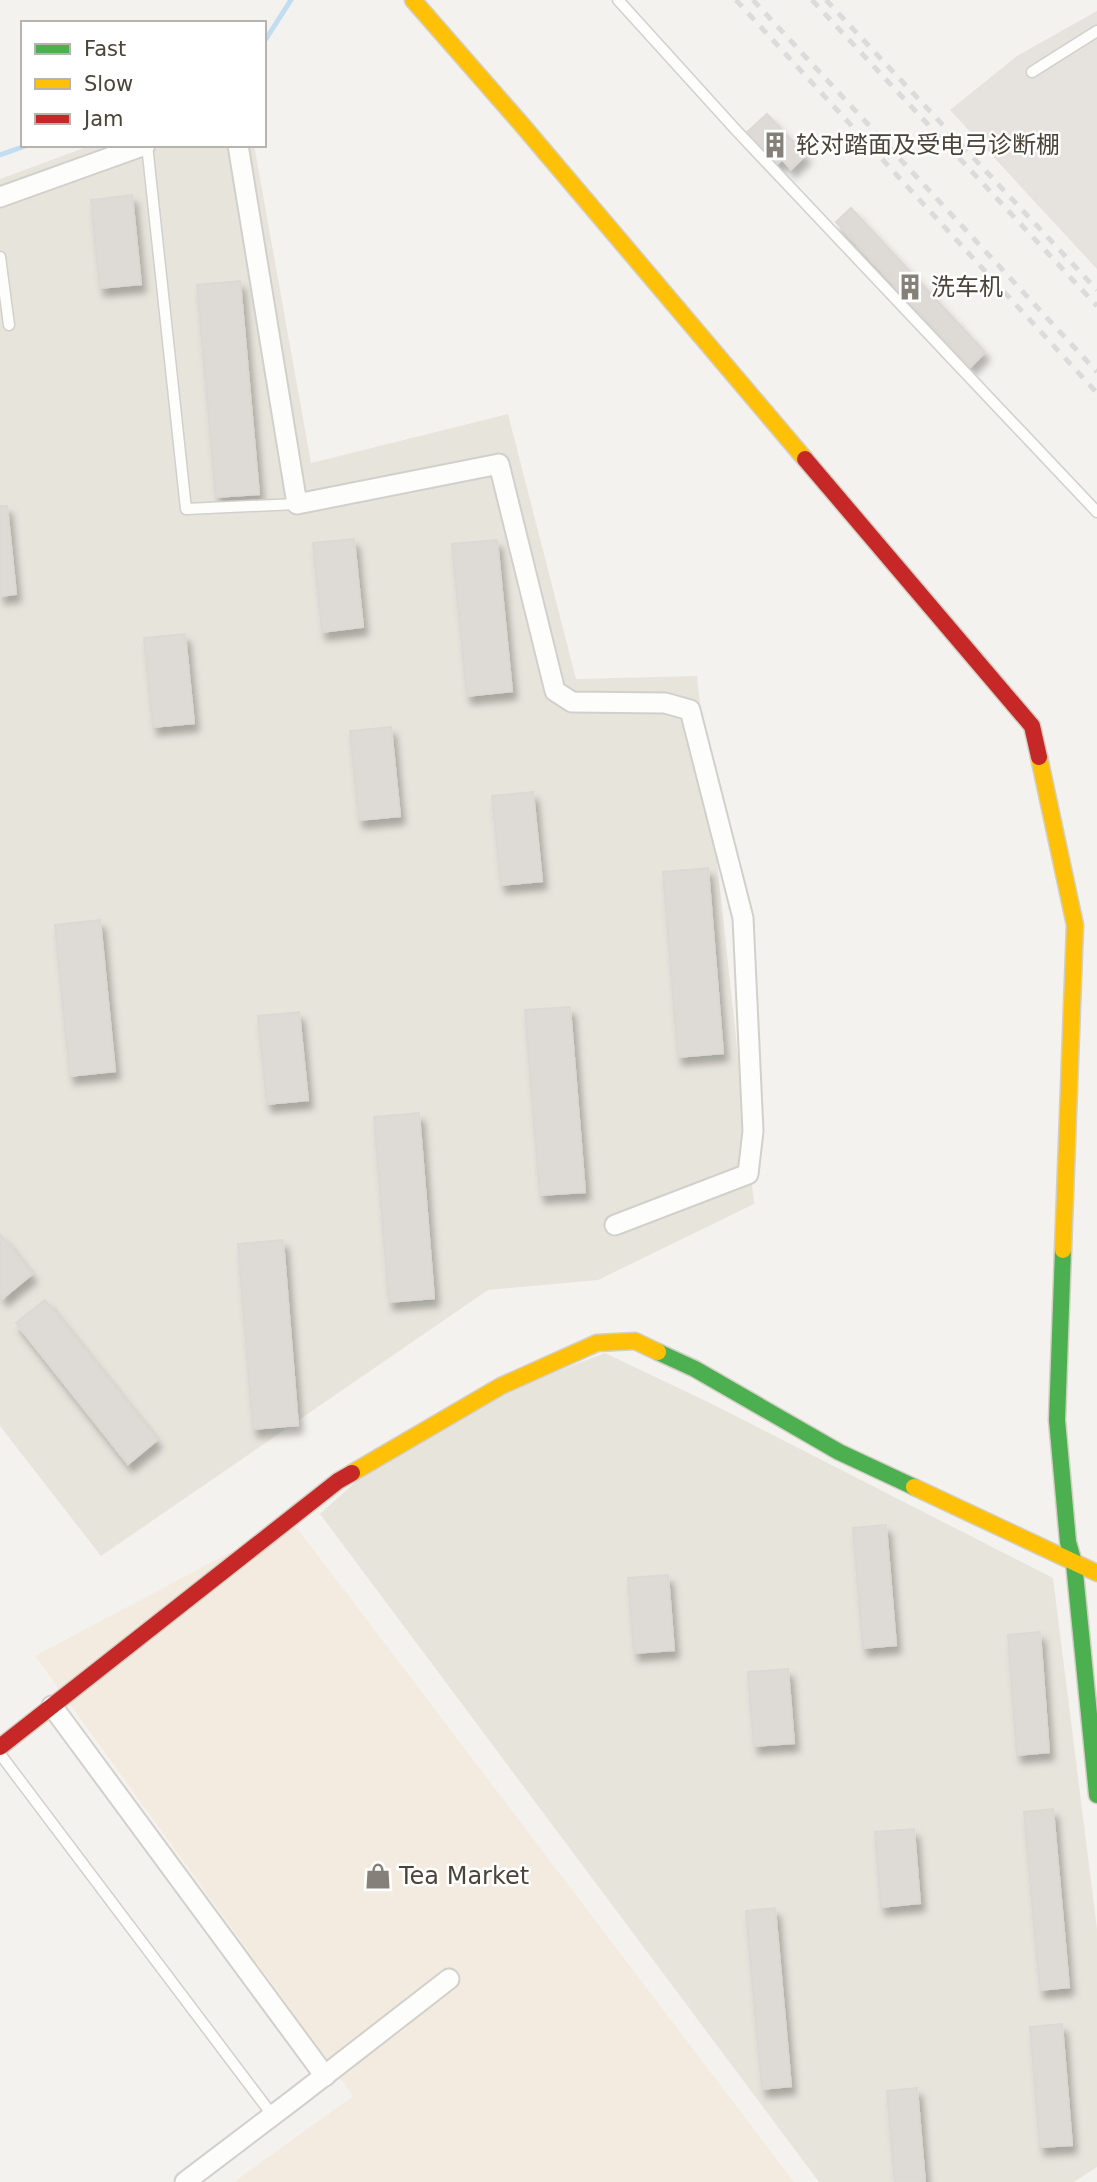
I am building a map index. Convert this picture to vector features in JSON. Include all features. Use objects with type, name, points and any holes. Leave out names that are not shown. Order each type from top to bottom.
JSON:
[{"type":"street","points":[[413,0],[1032,726],[1075,925],[1057,1420],[1097,1795]]},
{"type":"street","points":[[0,197],[140,147]]},
{"type":"street","points":[[238,147],[296,503],[499,464],[555,691],[572,702],[665,703],[690,710],[743,918],[752,1131],[748,1174],[615,1224]]},
{"type":"street","points":[[0,1747],[338,1481],[501,1386],[597,1343],[635,1341],[695,1369],[839,1452],[1097,1573]]},
{"type":"street","points":[[52,1706],[325,2076]]},
{"type":"street","points":[[185,2182],[449,1979]]},
{"type":"lane","points":[[618,0],[735,130],[1097,512]]},
{"type":"lane","points":[[1032,72],[1097,31]]},
{"type":"lane","points":[[146,147],[186,509],[296,503]]},
{"type":"lane","points":[[0,257],[9,325]]},
{"type":"lane","points":[[0,1754],[273,2116]]},
{"type":"shaded area","points":[[1097,11],[1097,269],[950,110],[1017,56]]},
{"type":"shaded area","points":[[87,147],[254,147],[311,463],[508,414],[576,679],[697,676],[754,1204],[598,1280],[488,1290],[101,1556],[0,1426],[0,179]]},
{"type":"shaded area","points":[[605,1353],[714,1405],[1053,1578],[1097,1929],[1097,2167],[1074,2182],[819,2182],[320,1514],[421,1423]]},
{"type":"shaded area","name":"Tea Market","points":[[291,1520],[794,2182],[234,2182],[353,2096],[35,1656]]},
{"type":"building","name":"轮对踏面及受电弓诊断棚","points":[[767,114],[806,155],[791,169],[782,159],[775,166],[745,134]]},
{"type":"building","points":[[132,195],[141,284],[100,288],[91,200]]},
{"type":"building","name":"洗车机","points":[[851,208],[985,352],[970,367],[836,222]]},
{"type":"building","points":[[240,281],[259,494],[216,497],[197,285]]},
{"type":"building","points":[[0,506],[7,506],[16,594],[0,596]]},
{"type":"building","points":[[354,539],[363,627],[322,632],[313,543]]},
{"type":"building","points":[[497,540],[512,691],[467,696],[452,544]]},
{"type":"building","points":[[185,634],[194,723],[153,727],[144,638]]},
{"type":"building","points":[[391,727],[400,816],[359,820],[350,731]]},
{"type":"building","points":[[533,792],[542,881],[501,885],[492,796]]},
{"type":"building","points":[[708,868],[723,1053],[678,1057],[663,872]]},
{"type":"building","points":[[100,920],[115,1071],[70,1076],[55,925]]},
{"type":"building","points":[[570,1007],[585,1192],[540,1195],[525,1010]]},
{"type":"building","points":[[299,1012],[308,1100],[267,1104],[258,1016]]},
{"type":"building","points":[[419,1113],[434,1298],[389,1302],[374,1117]]},
{"type":"building","points":[[0,1234],[32,1274],[3,1298],[0,1294]]},
{"type":"building","points":[[283,1240],[298,1425],[253,1429],[238,1244]]},
{"type":"building","points":[[45,1300],[157,1440],[128,1464],[16,1323]]},
{"type":"building","points":[[886,1525],[896,1645],[863,1648],[853,1528]]},
{"type":"building","points":[[668,1575],[674,1650],[634,1653],[628,1578]]},
{"type":"building","points":[[1040,1632],[1049,1752],[1017,1755],[1008,1635]]},
{"type":"building","points":[[788,1669],[794,1743],[754,1746],[748,1672]]},
{"type":"building","points":[[1053,1809],[1069,1987],[1040,1990],[1024,1812]]},
{"type":"building","points":[[914,1829],[920,1903],[881,1907],[875,1832]]},
{"type":"building","points":[[775,1908],[791,2086],[762,2089],[746,1911]]},
{"type":"building","points":[[1062,2024],[1072,2145],[1040,2147],[1030,2027]]},
{"type":"building","points":[[917,2088],[925,2182],[895,2182],[887,2091]]},
{"type":"waterway","points":[[266,39],[291,0]]},
{"type":"waterway","points":[[0,155],[22,147]]},
{"type":"railway","points":[[736,0],[1097,393]]},
{"type":"railway","points":[[753,0],[1097,372]]},
{"type":"railway","points":[[812,0],[1097,306]]},
{"type":"railway","points":[[826,0],[1097,290]]},
{"type":"traffic: fast","points":[[1063,1250],[1057,1420],[1097,1795]]},
{"type":"traffic: fast","points":[[658,1352],[695,1369],[839,1452],[914,1487]]},
{"type":"traffic: slow","points":[[413,0],[805,459]]},
{"type":"traffic: slow","points":[[1039,757],[1075,925],[1063,1250]]},
{"type":"traffic: slow","points":[[352,1473],[501,1386],[597,1343],[635,1341],[658,1352]]},
{"type":"traffic: slow","points":[[914,1487],[1097,1573]]},
{"type":"traffic: jam","points":[[805,459],[1032,726],[1039,757]]},
{"type":"traffic: jam","points":[[0,1747],[338,1481],[352,1473]]},
{"type":"place","name":"轮对踏面及受电弓诊断棚","points":[[775,145]]},
{"type":"place","name":"洗车机","points":[[910,287]]},
{"type":"place","name":"Tea Market","points":[[378,1876]]}]
